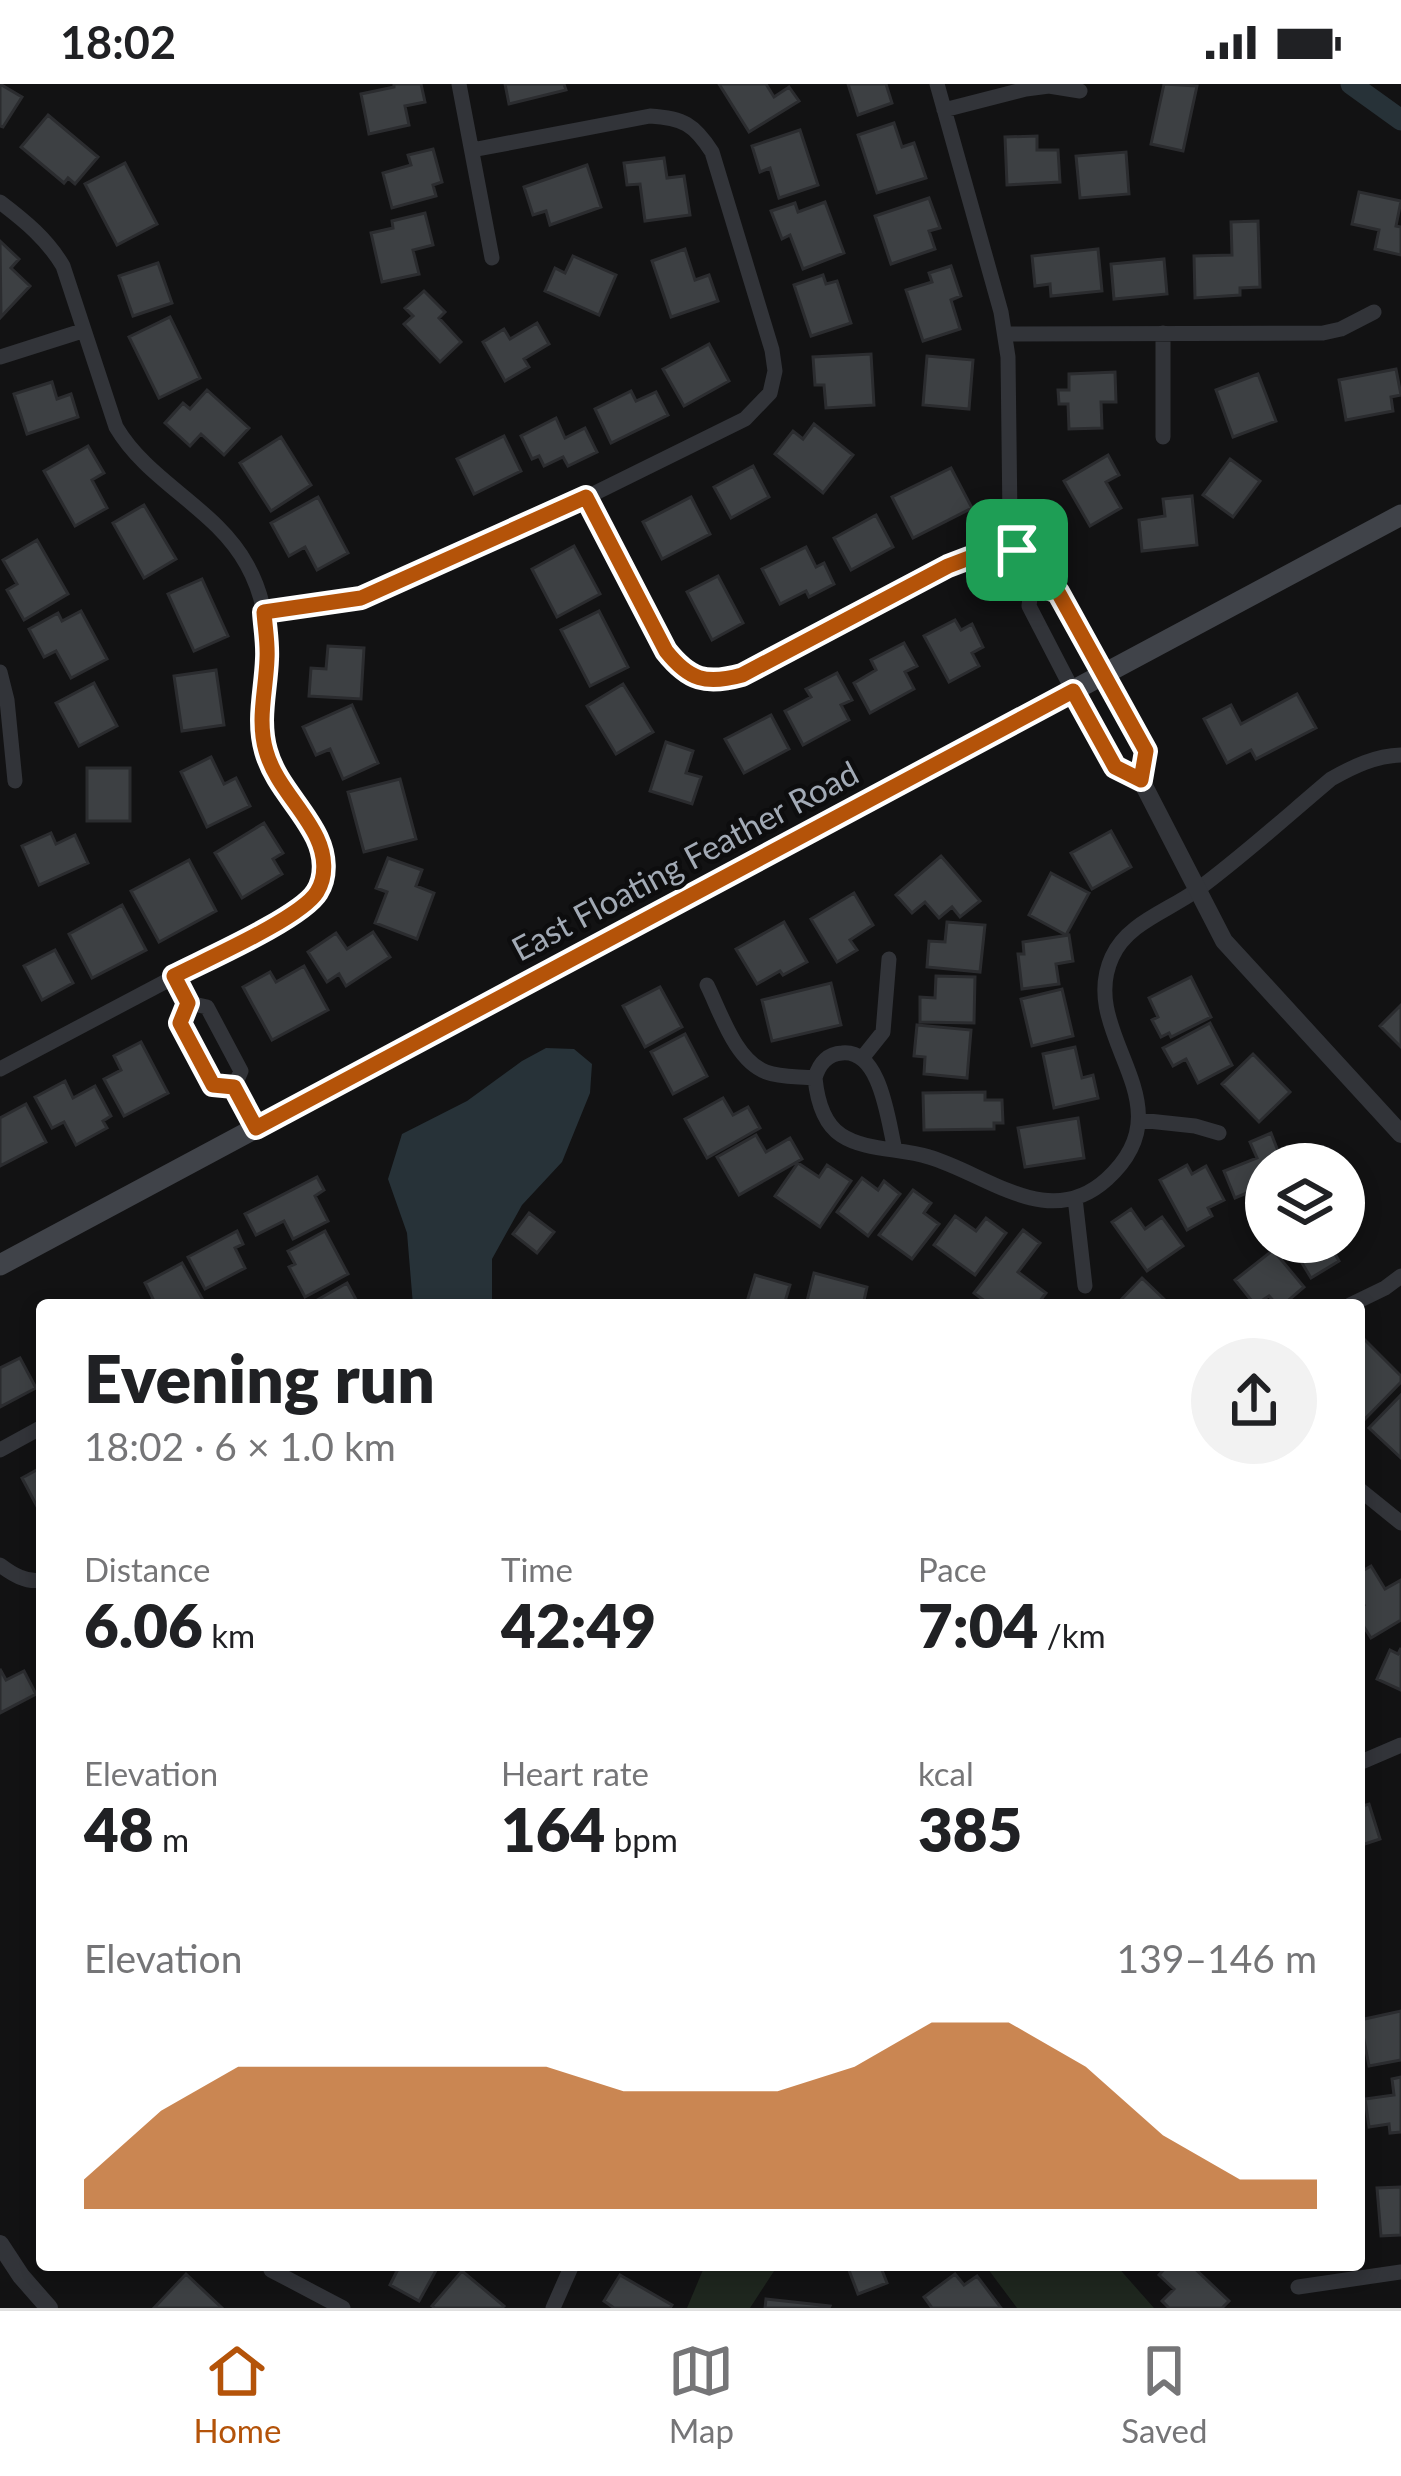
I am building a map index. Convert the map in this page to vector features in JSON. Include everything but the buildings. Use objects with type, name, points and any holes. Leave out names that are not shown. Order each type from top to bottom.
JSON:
[{"type":"main road","name":"East Floating Feather Road","points":[[0,1264],[1401,515]]},
{"type":"street","points":[[459,84],[492,258]]},
{"type":"street","points":[[937,84],[1005,334],[1009,498],[1017,550],[1032,582],[1030,606],[1115,767],[1141,780]]},
{"type":"street","points":[[944,110],[1026,89],[1048,86],[1079,91]]},
{"type":"street","points":[[264,612],[361,598],[745,419],[770,393],[775,371],[772,350],[712,152],[699,131],[676,118],[650,116],[472,150]]},
{"type":"street","points":[[0,202],[27,222],[62,266],[116,428],[127,446],[212,520],[252,575],[264,612],[268,654],[261,720],[266,753],[317,837],[324,859],[316,894],[297,912],[0,1069]]},
{"type":"street","points":[[1005,334],[1323,333],[1375,312]]},
{"type":"street","points":[[0,357],[82,331]]},
{"type":"street","points":[[1163,334],[1163,437]]},
{"type":"street","points":[[586,497],[666,651],[680,668],[699,678],[721,681],[742,675],[948,566],[1017,550]]},
{"type":"street","points":[[1032,582],[1058,592],[1146,751],[1141,780],[1224,941],[1401,1134]]},
{"type":"street","points":[[0,672],[15,781]]},
{"type":"street","points":[[895,1150],[875,1073],[863,1057],[848,1052],[824,1060],[814,1078],[825,1117],[836,1132],[853,1142],[944,1161],[1025,1198],[1075,1198],[1094,1189],[1123,1161],[1138,1120],[1138,1094],[1106,1016],[1104,980],[1112,955],[1127,934],[1196,891],[1331,779],[1355,765],[1401,755]]},
{"type":"street","points":[[863,1057],[883,1032],[889,959]]},
{"type":"street","points":[[174,976],[188,1003],[180,1023],[213,1085],[234,1087]]},
{"type":"street","points":[[707,985],[742,1053],[754,1066],[772,1075],[814,1078]]},
{"type":"street","points":[[188,1003],[207,1007],[241,1071],[234,1087]]},
{"type":"street","points":[[234,1087],[256,1128]]},
{"type":"street","points":[[1138,1120],[1219,1133]]},
{"type":"street","points":[[1075,1198],[1085,1286]]},
{"type":"street","points":[[1362,1299],[1401,1276]]},
{"type":"street","points":[[0,1450],[36,1430]]},
{"type":"street","points":[[1365,1494],[1401,1523]]},
{"type":"street","points":[[0,1565],[12,1575],[36,1581]]},
{"type":"street","points":[[1365,1760],[1401,1745]]},
{"type":"street","points":[[0,2244],[49,2308]]},
{"type":"street","points":[[273,2271],[344,2308]]},
{"type":"street","points":[[553,2308],[569,2271]]},
{"type":"street","points":[[1298,2287],[1401,2272]]},
{"type":"shaded area","points":[[546,1048],[574,1049],[592,1064],[590,1093],[562,1162],[522,1205],[492,1259],[492,1299],[412,1299],[407,1233],[388,1179],[402,1134],[467,1101]]},
{"type":"shaded area","points":[[702,2271],[774,2271],[750,2308],[687,2308]]},
{"type":"shaded area","points":[[989,2271],[1121,2271],[1154,2308],[1017,2308]]},
{"type":"waterway","points":[[1351,84],[1401,120]]},
{"type":"route","points":[[586,497],[666,651],[680,668],[699,678],[721,681],[742,675],[948,566],[1017,550],[1032,582],[1058,592],[1146,751],[1141,780],[1115,767],[1073,691],[256,1128],[234,1087],[213,1085],[180,1023],[188,1003],[174,976],[297,912],[316,894],[323,878],[324,859],[317,837],[266,753],[261,720],[268,654],[264,612],[361,598],[586,497]]}]
